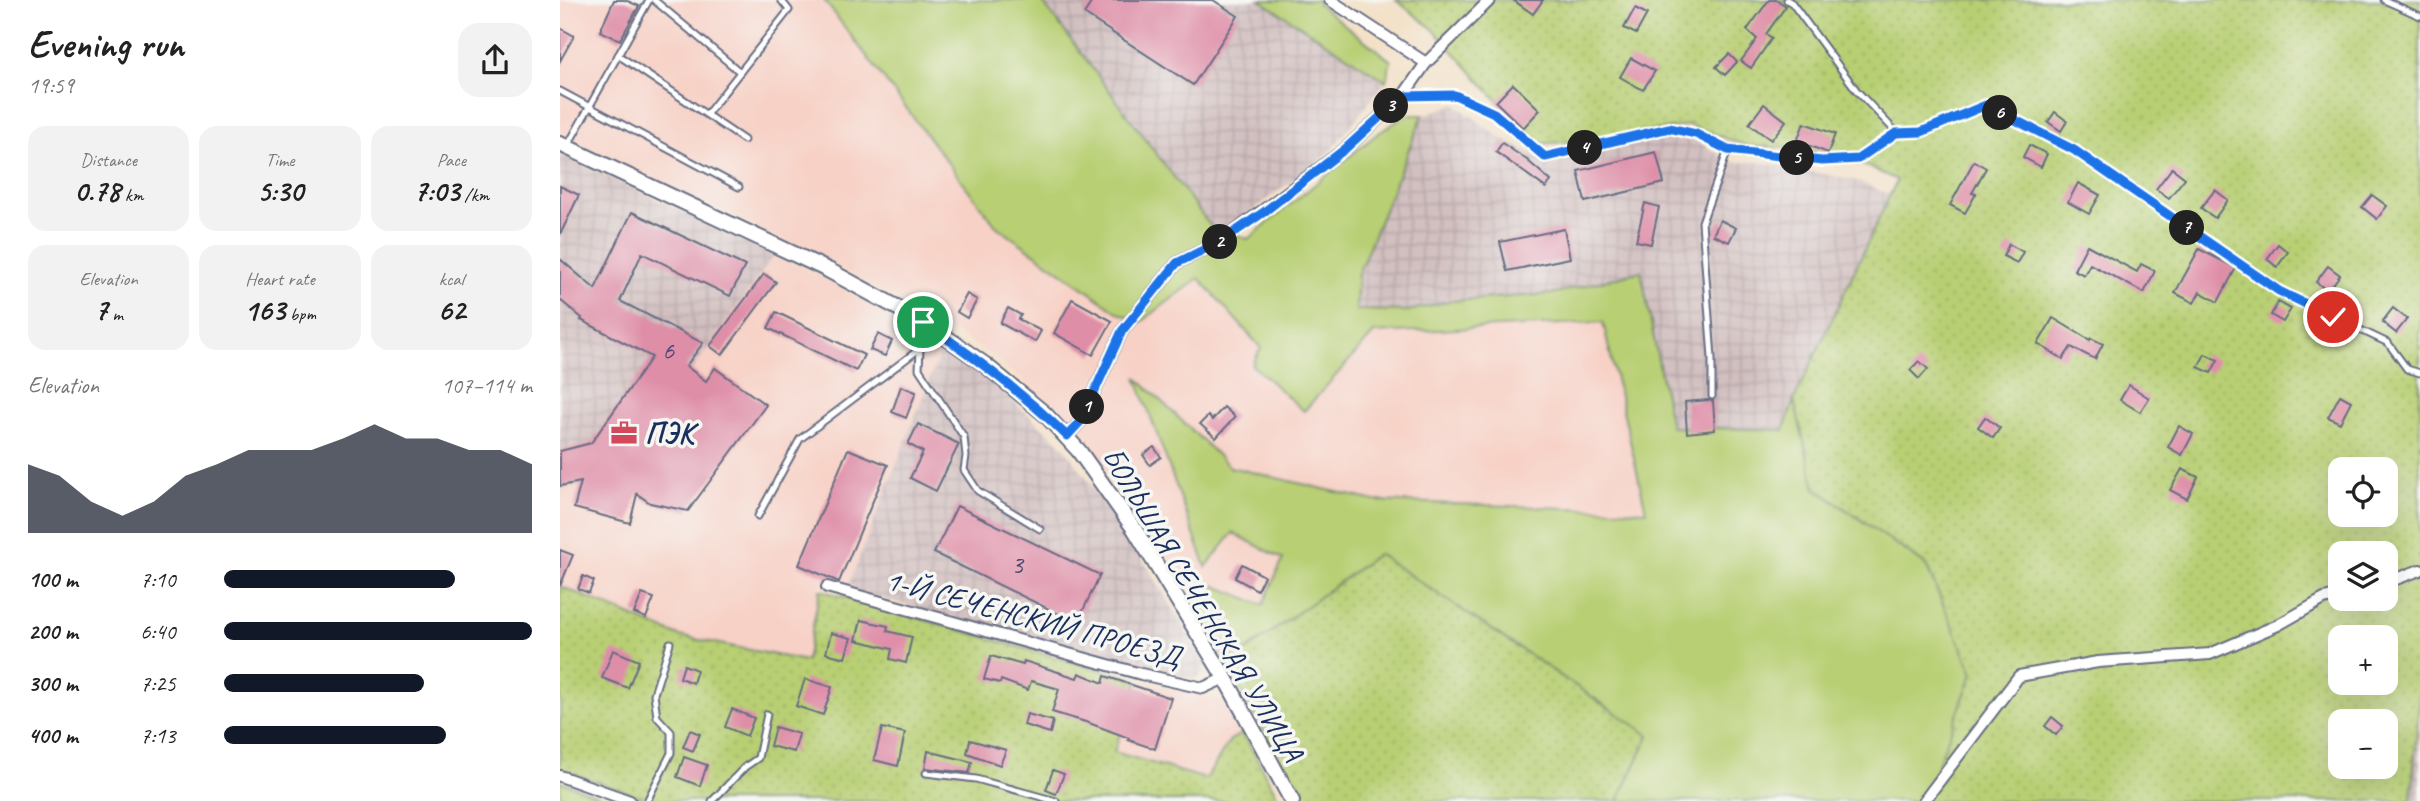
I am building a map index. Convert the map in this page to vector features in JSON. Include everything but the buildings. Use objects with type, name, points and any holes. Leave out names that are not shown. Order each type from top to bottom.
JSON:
[{"type":"street","points":[[1330,0],[1426,63]]},
{"type":"street","points":[[1067,436],[1081,421],[1122,331],[1177,263],[1223,240],[1345,149],[1403,96],[1426,63],[1490,0]]},
{"type":"street","name":"БОЛЬШАЯ СЕЧЕНСКАЯ УЛИЦА","points":[[563,146],[828,270],[923,322],[984,364],[1045,414],[1067,436],[1135,530],[1225,678],[1292,801]]},
{"type":"street","points":[[2398,578],[2420,570]]},
{"type":"street","name":"1-Й СЕЧЕНСКИЙ ПРОЕЗД","points":[[827,587],[1141,674],[1203,688],[1225,678]]},
{"type":"street","points":[[1924,801],[2019,676],[2098,662],[2210,654],[2278,625],[2328,598]]},
{"type":"street","points":[[560,776],[630,801]]},
{"type":"lane","points":[[707,114],[789,10],[780,0]]},
{"type":"lane","points":[[1787,0],[1792,3],[1857,91],[1896,133]]},
{"type":"lane","points":[[2384,0],[2420,16]]},
{"type":"lane","points":[[563,146],[618,55],[656,1],[740,72]]},
{"type":"lane","points":[[618,55],[744,140]]},
{"type":"lane","points":[[560,91],[739,187]]},
{"type":"lane","points":[[1403,96],[1455,95],[1494,113],[1545,157],[1669,128],[1696,134],[1728,150],[1822,161],[1858,159],[1896,133],[1921,132],[1986,105],[2074,150],[2279,291],[2388,343],[2407,369],[2420,373]]},
{"type":"lane","points":[[1712,396],[1712,358],[1702,222],[1728,150]]},
{"type":"lane","points":[[758,516],[800,439],[940,333]]},
{"type":"lane","points":[[919,349],[919,369],[964,437],[964,470],[978,491],[1040,528]]},
{"type":"lane","points":[[647,801],[671,753],[671,732],[657,717],[654,694],[670,643]]},
{"type":"lane","points":[[712,801],[745,767],[758,758],[767,714]]},
{"type":"lane","points":[[926,773],[976,779],[1056,801]]},
{"type":"shaded area","points":[[560,0],[824,0],[997,226],[1199,278],[1261,348],[1374,333],[1603,322],[1646,511],[1375,501],[1230,467],[1137,379],[1205,566],[1233,532],[1283,559],[1263,605],[1214,585],[1190,598],[1145,523],[1086,442],[1053,405],[990,354],[833,264],[560,134]]},
{"type":"shaded area","points":[[1041,0],[1260,0],[1386,81],[1328,154],[1224,232],[1213,229]]},
{"type":"shaded area","points":[[1455,104],[1498,136],[1552,165],[1641,139],[1695,140],[1732,162],[1761,162],[1854,180],[1891,195],[1794,400],[1785,430],[1671,427],[1641,271],[1552,294],[1450,301],[1408,311],[1355,310],[1358,274],[1423,115]]},
{"type":"shaded area","points":[[560,154],[775,254],[614,479],[560,489]]},
{"type":"shaded area","points":[[775,254],[919,330],[943,346],[847,589],[821,582],[806,661],[679,636],[560,586],[560,489],[614,478]]},
{"type":"shaded area","points":[[943,346],[978,369],[1064,447],[1130,538],[1205,662],[1203,674],[1195,679],[1143,670],[847,589]]},
{"type":"shaded area","points":[[1138,681],[1207,697],[1226,705],[1243,733],[1230,740],[1207,779],[1114,752]]},
{"type":"shaded area","points":[[2420,692],[2420,801],[2408,801],[2416,695]]},
{"type":"green space","points":[[824,0],[1041,0],[1213,229],[1248,239],[1377,134],[1407,115],[1423,115],[1358,274],[1356,310],[1408,311],[1450,301],[1552,294],[1641,271],[1671,427],[1784,430],[1794,400],[1815,488],[1926,565],[1973,673],[1924,801],[1618,801],[1649,735],[1378,554],[1227,665],[1190,598],[1213,585],[1263,605],[1283,559],[1233,533],[1206,567],[1136,377],[1230,467],[1375,501],[1646,511],[1603,322],[1374,333],[1304,411],[1252,365],[1261,348],[1199,278],[1141,322],[1119,313],[996,226]]},
{"type":"green space","points":[[1260,0],[1320,0],[1318,4],[1391,61],[1386,81]]},
{"type":"green space","points":[[1396,0],[2420,0],[2420,690],[2411,801],[1924,801],[1973,673],[1926,565],[1815,488],[1794,400],[1897,180],[1866,166],[1795,148],[1747,146],[1689,125],[1597,140],[1537,144],[1433,29]]},
{"type":"green space","points":[[1378,554],[1649,735],[1618,801],[1302,801],[1227,665]]},
{"type":"green space","points":[[560,586],[679,636],[806,661],[820,590],[1138,681],[1114,752],[1206,779],[1230,740],[1243,733],[1280,801],[653,801],[560,769]]},
{"type":"green space","points":[[560,781],[613,801],[560,801]]},
{"type":"place","name":"ПЭК","points":[[624,433]]},
{"type":"route","points":[[923,322],[984,364],[1045,414],[1067,436],[1081,421],[1122,331],[1177,263],[1223,240],[1264,212],[1345,149],[1403,96],[1455,95],[1494,113],[1545,157],[1669,128],[1696,134],[1728,150],[1822,161],[1858,159],[1896,133],[1921,132],[1986,105],[2074,150],[2279,291],[2333,317]]}]
